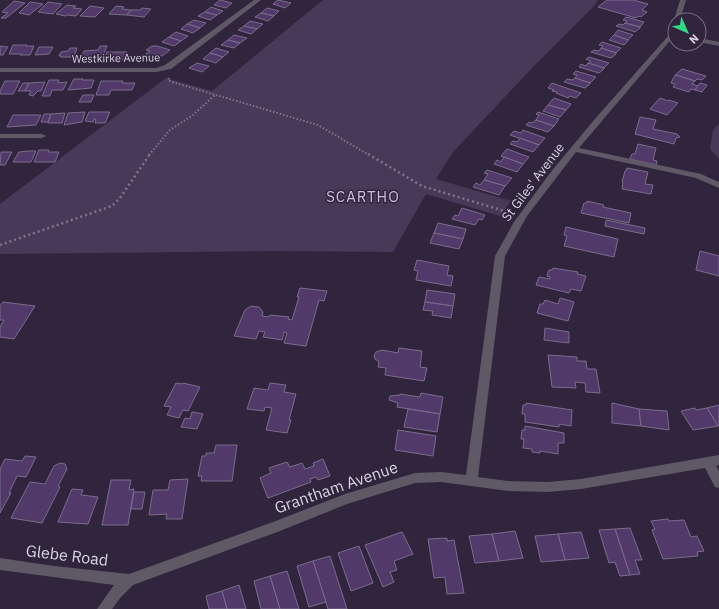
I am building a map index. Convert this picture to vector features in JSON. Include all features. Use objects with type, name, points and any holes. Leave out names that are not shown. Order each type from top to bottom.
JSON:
[{"type":"street","name":"Westkirke Avenue","points":[[0,70],[156,70],[168,68],[258,0]]},
{"type":"street","points":[[679,12],[683,0]]},
{"type":"street","points":[[707,42],[719,44]]},
{"type":"street","name":"St Giles' Avenue","points":[[471,482],[500,256],[510,234],[520,218],[574,149],[667,43]]},
{"type":"street","points":[[0,136],[42,136]]},
{"type":"street","points":[[574,149],[600,156],[698,176],[719,185]]},
{"type":"street","points":[[714,461],[719,483]]},
{"type":"street","name":"Grantham Avenue","points":[[104,609],[116,592],[129,580],[345,499],[415,478],[441,478],[508,486],[548,487],[575,484],[714,461]]},
{"type":"street","name":"Glebe Road","points":[[0,564],[54,572],[129,580]]},
{"type":"path","points":[[168,68],[173,72],[168,80],[318,125],[422,186],[504,210],[520,218]]},
{"type":"path","points":[[0,245],[112,206],[120,198],[150,154],[170,130],[193,115],[215,95]]},
{"type":"shaded area","points":[[323,0],[598,0],[594,6],[533,67],[453,152],[436,179],[511,201],[500,216],[426,194],[393,252],[268,251],[0,254],[0,204],[166,78],[212,91]]},
{"type":"shaded area","points":[[719,124],[719,159],[710,149],[713,130]]},
{"type":"building","points":[[220,0],[232,3],[226,8],[214,5]]},
{"type":"building","points":[[278,0],[291,3],[285,8],[273,4]]},
{"type":"building","points":[[607,0],[633,0],[648,4],[642,10],[647,12],[641,17],[638,16],[636,18],[598,7]]},
{"type":"building","points":[[14,1],[25,3],[6,18],[1,18],[8,13],[2,12]]},
{"type":"building","points":[[30,2],[43,4],[29,15],[19,13]]},
{"type":"building","points":[[48,2],[62,4],[53,14],[38,12]]},
{"type":"building","points":[[67,5],[76,6],[73,8],[82,9],[76,16],[56,14]]},
{"type":"building","points":[[90,6],[104,8],[95,17],[80,16]]},
{"type":"building","points":[[116,6],[124,7],[122,9],[131,10],[127,15],[109,14]]},
{"type":"building","points":[[211,7],[223,11],[217,15],[205,12]]},
{"type":"building","points":[[142,8],[151,9],[144,17],[127,15],[131,10],[140,10]]},
{"type":"building","points":[[267,8],[279,11],[274,16],[261,13]]},
{"type":"building","points":[[205,12],[217,15],[210,20],[198,16]]},
{"type":"building","points":[[261,13],[274,16],[268,21],[255,17]]},
{"type":"building","points":[[626,17],[644,22],[640,27],[625,23],[627,21],[623,20]]},
{"type":"building","points":[[194,20],[206,23],[200,28],[187,24]]},
{"type":"building","points":[[250,21],[263,24],[257,29],[244,26]]},
{"type":"building","points":[[625,23],[640,28],[635,32],[616,26],[619,24],[623,25]]},
{"type":"building","points":[[187,24],[200,28],[193,33],[181,29]]},
{"type":"building","points":[[244,26],[257,29],[251,34],[238,30]]},
{"type":"building","points":[[618,30],[633,35],[628,40],[614,35]]},
{"type":"building","points":[[176,32],[188,36],[181,41],[169,37]]},
{"type":"building","points":[[234,35],[247,38],[240,43],[228,40]]},
{"type":"building","points":[[614,35],[628,41],[624,45],[609,40]]},
{"type":"building","points":[[169,37],[181,41],[174,46],[162,42]]},
{"type":"building","points":[[228,40],[240,43],[234,48],[221,45]]},
{"type":"building","points":[[602,42],[621,48],[616,53],[601,48],[603,46],[599,45]]},
{"type":"building","points":[[13,45],[34,46],[30,55],[9,54]]},
{"type":"building","points":[[0,46],[8,47],[3,55],[0,55]]},
{"type":"building","points":[[100,46],[107,46],[102,58],[80,58],[84,51],[98,50]]},
{"type":"building","points":[[152,46],[170,50],[162,56],[155,54],[153,56],[147,56],[146,54],[150,51],[146,50]]},
{"type":"building","points":[[39,47],[53,47],[49,54],[35,55]]},
{"type":"building","points":[[70,48],[77,48],[74,57],[59,56],[61,52],[68,51]]},
{"type":"building","points":[[216,48],[229,52],[223,57],[210,53]]},
{"type":"building","points":[[601,48],[616,54],[611,58],[591,52],[594,50],[599,51]]},
{"type":"building","points":[[107,52],[127,52],[124,60],[104,60]]},
{"type":"building","points":[[210,53],[223,57],[216,63],[203,59]]},
{"type":"building","points":[[589,57],[609,63],[604,68],[588,63],[591,61],[586,59]]},
{"type":"building","points":[[197,63],[209,66],[202,72],[189,68]]},
{"type":"building","points":[[588,63],[604,69],[599,73],[579,67],[581,64],[586,66]]},
{"type":"building","points":[[682,69],[706,76],[702,80],[697,79],[695,81],[675,75]]},
{"type":"building","points":[[576,71],[596,77],[590,83],[575,78],[577,75],[573,74]]},
{"type":"building","points":[[675,75],[695,81],[692,84],[698,86],[695,90],[691,89],[689,92],[673,87],[675,84],[671,83]]},
{"type":"building","points":[[575,78],[590,84],[585,88],[564,82],[567,79],[572,80]]},
{"type":"building","points":[[74,79],[94,80],[91,88],[68,90]]},
{"type":"building","points":[[49,80],[59,80],[58,83],[67,82],[63,90],[52,90],[50,96],[42,96]]},
{"type":"building","points":[[5,81],[20,81],[13,94],[0,94]]},
{"type":"building","points":[[101,81],[123,81],[122,83],[135,83],[132,90],[111,90],[109,95],[96,95]]},
{"type":"building","points":[[45,82],[41,91],[38,91],[33,96],[29,95],[31,91],[25,91],[29,83]]},
{"type":"building","points":[[23,83],[29,83],[25,91],[18,91]]},
{"type":"building","points":[[552,83],[581,93],[576,98],[570,96],[568,98],[548,88]]},
{"type":"building","points":[[700,83],[707,85],[702,92],[695,90]]},
{"type":"building","points":[[83,95],[94,95],[91,102],[79,102]]},
{"type":"building","points":[[554,98],[571,104],[566,110],[548,105]]},
{"type":"building","points":[[660,98],[678,103],[667,115],[650,109]]},
{"type":"building","points":[[548,105],[566,110],[560,117],[543,111]]},
{"type":"building","points":[[85,112],[82,122],[64,125],[68,113]]},
{"type":"building","points":[[89,112],[110,112],[105,123],[95,123],[96,119],[94,119],[93,122],[85,121]]},
{"type":"building","points":[[538,112],[559,119],[554,126],[536,120],[539,115],[536,114]]},
{"type":"building","points":[[65,113],[62,123],[48,123],[51,114]]},
{"type":"building","points":[[44,114],[51,114],[48,122],[41,122]]},
{"type":"building","points":[[13,115],[41,115],[36,125],[7,127]]},
{"type":"building","points":[[640,117],[656,120],[653,129],[677,134],[680,137],[676,138],[674,144],[635,134]]},
{"type":"building","points":[[536,120],[554,126],[548,132],[526,125],[529,122],[532,123]]},
{"type":"building","points":[[523,130],[545,138],[539,145],[510,135],[514,131],[521,133]]},
{"type":"building","points":[[520,138],[539,145],[533,152],[510,144],[513,141],[517,142]]},
{"type":"building","points":[[638,144],[656,148],[653,160],[657,161],[656,165],[630,159],[632,154],[635,154]]},
{"type":"building","points":[[507,149],[529,157],[523,164],[501,156]]},
{"type":"building","points":[[39,150],[59,152],[55,162],[34,162]]},
{"type":"building","points":[[36,151],[31,162],[13,162],[19,152]]},
{"type":"building","points":[[1,152],[12,152],[5,165],[0,165]]},
{"type":"building","points":[[504,157],[523,164],[517,172],[494,164],[497,160],[501,162]]},
{"type":"building","points":[[627,168],[648,172],[645,184],[653,185],[651,194],[622,189],[622,182]]},
{"type":"building","points":[[487,170],[512,178],[505,186],[484,180],[488,174],[484,173]]},
{"type":"building","points":[[484,180],[505,186],[499,195],[473,187],[476,183],[480,185]]},
{"type":"building","points":[[587,201],[604,205],[603,207],[631,213],[629,223],[581,213],[584,203],[587,203]]},
{"type":"building","points":[[462,208],[485,215],[482,220],[479,219],[475,225],[452,219],[455,215],[458,216]]},
{"type":"building","points":[[606,220],[645,228],[644,234],[605,226]]},
{"type":"building","points":[[438,223],[466,229],[463,239],[434,233]]},
{"type":"building","points":[[566,227],[618,239],[614,257],[564,246],[567,236],[564,235]]},
{"type":"building","points":[[434,233],[463,239],[459,249],[430,243]]},
{"type":"building","points":[[700,251],[719,256],[719,276],[696,270]]},
{"type":"building","points":[[417,260],[449,266],[447,275],[453,276],[451,286],[416,280],[418,271],[414,270]]},
{"type":"building","points":[[553,268],[578,272],[577,274],[586,276],[581,291],[571,289],[569,293],[536,285],[539,277],[550,279],[550,277],[547,276],[549,270],[552,270]]},
{"type":"building","points":[[300,288],[327,291],[324,301],[319,300],[306,346],[284,343],[287,333],[284,332],[282,340],[263,337],[265,332],[259,331],[256,339],[234,336],[245,310],[251,306],[259,307],[263,312],[262,316],[269,317],[270,315],[289,317],[288,319],[292,320],[299,297],[297,297]]},
{"type":"building","points":[[427,290],[455,294],[453,306],[425,302]]},
{"type":"building","points":[[560,298],[574,302],[568,321],[537,313],[540,304],[543,304],[545,300],[558,304]]},
{"type":"building","points":[[3,302],[35,306],[14,339],[0,337],[0,327],[4,320],[0,320],[0,306]]},
{"type":"building","points":[[425,302],[453,306],[451,318],[432,315],[433,311],[423,310]]},
{"type":"building","points":[[545,328],[569,332],[569,343],[544,340]]},
{"type":"building","points":[[399,348],[422,351],[420,367],[427,368],[424,381],[385,375],[386,368],[378,367],[379,362],[374,356],[376,352],[382,350],[398,353]]},
{"type":"building","points":[[548,355],[577,357],[577,361],[586,361],[587,369],[596,369],[600,393],[586,392],[585,383],[575,382],[576,388],[552,387]]},
{"type":"building","points":[[176,383],[200,387],[188,411],[183,410],[179,418],[167,415],[171,407],[164,406]]},
{"type":"building","points":[[270,383],[286,385],[284,392],[296,394],[287,433],[266,430],[272,408],[265,407],[264,411],[247,409],[254,388],[268,390]]},
{"type":"building","points":[[421,393],[443,397],[440,414],[397,407],[398,403],[389,400],[390,396],[400,394],[420,397]]},
{"type":"building","points":[[526,403],[572,410],[571,426],[559,424],[559,427],[525,422],[525,414],[522,414],[523,405],[526,405]]},
{"type":"building","points":[[612,403],[639,409],[641,426],[612,423]]},
{"type":"building","points":[[719,405],[719,425],[718,426],[707,408]]},
{"type":"building","points":[[695,408],[696,410],[707,408],[718,426],[693,430],[681,411]]},
{"type":"building","points":[[408,409],[440,414],[437,432],[404,427]]},
{"type":"building","points":[[639,409],[667,411],[669,430],[641,426]]},
{"type":"building","points":[[192,412],[203,414],[197,429],[181,427],[185,418],[190,419]]},
{"type":"building","points":[[525,426],[564,433],[564,443],[558,443],[558,454],[540,451],[540,453],[532,452],[532,449],[523,448],[524,439],[521,439],[522,430],[525,430]]},
{"type":"building","points":[[398,430],[436,436],[433,456],[395,450]]},
{"type":"building","points":[[216,445],[237,445],[232,481],[201,481],[202,476],[198,476],[202,456],[206,456],[206,453],[214,453]]},
{"type":"building","points":[[25,456],[36,457],[26,477],[17,476],[9,493],[11,493],[0,513],[0,469],[5,459],[22,461]]},
{"type":"building","points":[[323,459],[330,476],[318,480],[316,477],[310,479],[311,482],[268,498],[260,478],[271,473],[269,468],[287,462],[290,467],[302,463],[305,469],[314,466],[313,463]]},
{"type":"building","points":[[60,463],[65,464],[67,469],[58,486],[60,487],[42,523],[11,518],[30,482],[45,484],[54,466]]},
{"type":"building","points":[[188,479],[182,519],[166,519],[167,514],[149,515],[153,490],[168,490],[170,480]]},
{"type":"building","points":[[111,480],[131,480],[129,490],[134,489],[128,525],[102,525]]},
{"type":"building","points":[[72,489],[83,490],[81,495],[98,497],[88,524],[58,522]]},
{"type":"building","points":[[134,492],[145,492],[142,509],[131,509]]},
{"type":"building","points":[[668,519],[669,521],[684,520],[691,537],[697,536],[704,551],[697,552],[698,556],[663,559],[652,530],[655,529],[651,521]]},
{"type":"building","points":[[630,528],[642,560],[635,560],[640,574],[630,575],[615,529]]},
{"type":"building","points":[[615,529],[630,575],[620,576],[615,562],[609,563],[599,530]]},
{"type":"building","points":[[515,531],[523,558],[499,561],[492,534]]},
{"type":"building","points":[[402,532],[413,554],[394,561],[397,570],[390,572],[394,582],[383,587],[365,545]]},
{"type":"building","points":[[581,532],[589,558],[565,560],[558,534]]},
{"type":"building","points":[[492,534],[499,561],[475,563],[469,536]]},
{"type":"building","points":[[558,534],[565,560],[541,562],[535,536]]},
{"type":"building","points":[[447,538],[447,541],[454,540],[464,593],[447,594],[445,577],[434,578],[428,539]]},
{"type":"building","points":[[359,546],[373,583],[351,591],[338,553]]},
{"type":"building","points":[[330,556],[347,609],[328,609],[313,561]]},
{"type":"building","points":[[313,561],[326,602],[309,607],[297,566]]},
{"type":"building","points":[[287,571],[299,609],[280,609],[270,576]]},
{"type":"building","points":[[270,576],[280,609],[261,609],[254,581]]},
{"type":"building","points":[[239,585],[246,609],[227,609],[222,591]]},
{"type":"building","points":[[222,591],[227,609],[209,609],[206,596]]},
{"type":"district","name":"SCARTHO","points":[[363,196]]}]
